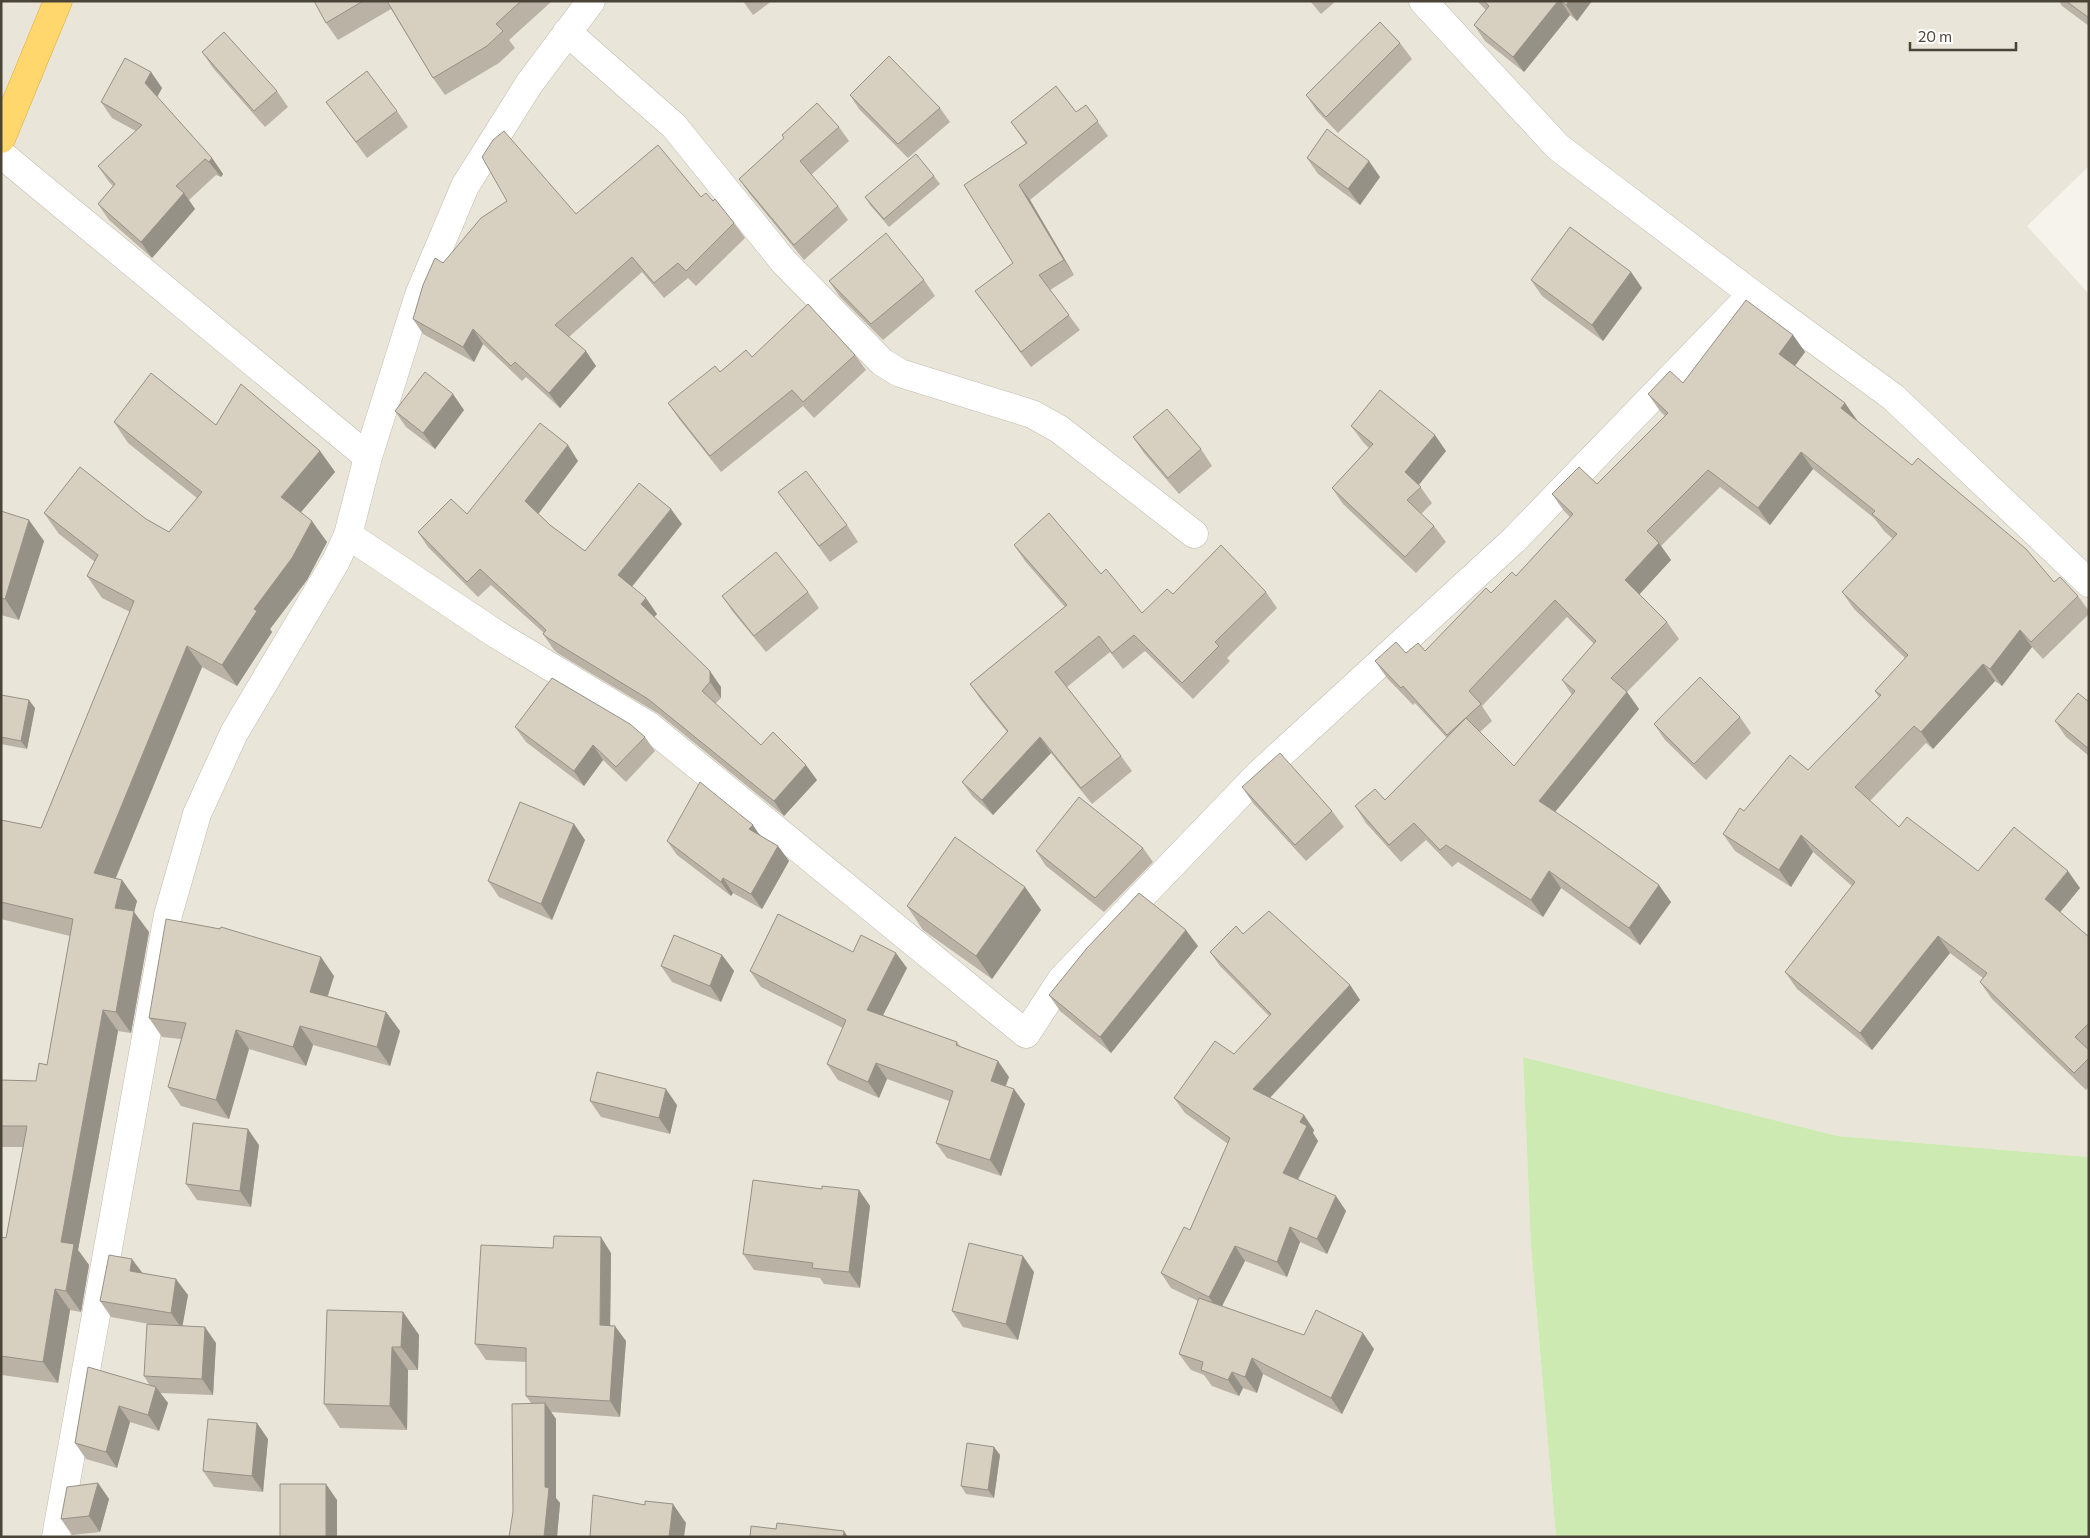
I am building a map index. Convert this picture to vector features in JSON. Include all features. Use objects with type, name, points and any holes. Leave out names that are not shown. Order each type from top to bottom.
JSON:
[{"type":"highway","points":[[1,140],[58,1]]},
{"type":"street","points":[[56,1537],[168,915],[197,814],[234,733],[336,561],[348,535],[368,457],[418,295],[465,186],[529,84],[591,1]]},
{"type":"street","points":[[1423,1],[1558,147],[1752,294],[1893,397],[2089,583]]},
{"type":"street","points":[[567,32],[674,126],[784,262],[882,362],[900,373],[1032,414],[1059,429],[1194,534]]},
{"type":"street","points":[[1,154],[368,457]]},
{"type":"street","points":[[348,535],[496,634],[649,726],[1026,1034],[1062,979],[1259,774],[1514,540],[1752,294]]},
{"type":"shaded area","points":[[1,1],[2089,1],[2089,166],[2027,226],[2089,294],[2089,1157],[1838,1136],[1523,1057],[1531,1247],[1556,1537],[1,1537]]},
{"type":"green space","points":[[1523,1057],[1838,1136],[2089,1157],[2089,1537],[1556,1537],[1531,1247]]},
{"type":"building","points":[[314,1],[363,1],[326,23]]},
{"type":"building","points":[[387,1],[521,1],[496,24],[503,31],[487,46],[433,78]]},
{"type":"building","points":[[1484,1],[1558,1],[1513,57],[1474,25],[1489,6]]},
{"type":"building","points":[[1561,1],[1569,1],[1566,5]]},
{"type":"building","points":[[2066,1],[2089,1],[2089,18]]},
{"type":"building","points":[[1380,22],[1400,43],[1326,117],[1306,95]]},
{"type":"building","points":[[224,32],[277,91],[254,111],[202,52]]},
{"type":"building","points":[[889,56],[940,108],[898,144],[850,95]]},
{"type":"building","points":[[125,58],[151,72],[145,83],[212,158],[209,162],[205,159],[176,186],[184,193],[141,242],[98,204],[115,184],[98,166],[142,125],[101,102]]},
{"type":"building","points":[[367,71],[397,111],[356,142],[326,102]]},
{"type":"building","points":[[1056,86],[1076,112],[1086,105],[1098,121],[1019,185],[1064,260],[1039,275],[1069,315],[1021,352],[975,291],[1013,263],[964,185],[1027,143],[1011,122]]},
{"type":"building","points":[[817,103],[839,127],[800,161],[838,206],[794,245],[739,179],[784,138],[782,135]]},
{"type":"building","points":[[1327,129],[1369,161],[1348,189],[1307,158]]},
{"type":"building","points":[[504,131],[576,214],[658,145],[701,197],[706,193],[713,201],[715,199],[734,223],[686,271],[678,263],[654,283],[632,257],[555,325],[586,351],[549,393],[515,362],[511,366],[473,329],[463,347],[413,319],[423,285],[435,258],[443,263],[481,218],[507,201],[482,157],[493,140]]},
{"type":"building","points":[[916,154],[934,176],[884,219],[865,197]]},
{"type":"building","points":[[1570,227],[1631,272],[1592,325],[1531,280]]},
{"type":"building","points":[[886,233],[924,280],[871,324],[829,281]]},
{"type":"building","points":[[1746,300],[1793,335],[1779,354],[1845,403],[1841,408],[1912,465],[1918,458],[2026,549],[2054,582],[2060,577],[2078,596],[2031,642],[2020,630],[1990,669],[1983,664],[1921,732],[1914,726],[1855,787],[1899,827],[1907,817],[1978,871],[2014,827],[2068,871],[2045,899],[2089,937],[2089,1023],[2075,1037],[2089,1050],[2089,1058],[2074,1073],[1980,982],[1987,973],[1938,936],[1860,1033],[1785,972],[1855,882],[1801,835],[1779,870],[1723,834],[1740,808],[1744,811],[1790,755],[1808,770],[1881,695],[1875,691],[1908,655],[1842,592],[1897,534],[1872,514],[1875,511],[1801,452],[1758,508],[1708,470],[1647,531],[1659,543],[1625,580],[1667,622],[1611,678],[1627,692],[1539,801],[1659,885],[1629,928],[1549,871],[1531,900],[1446,845],[1440,850],[1414,823],[1389,845],[1355,806],[1375,789],[1385,800],[1466,718],[1514,766],[1575,691],[1562,680],[1596,641],[1555,600],[1469,691],[1481,704],[1447,735],[1403,686],[1401,688],[1375,661],[1396,642],[1406,653],[1418,643],[1425,651],[1486,588],[1491,593],[1512,572],[1516,576],[1573,514],[1552,494],[1579,467],[1597,484],[1668,413],[1648,394],[1670,371],[1683,383]]},
{"type":"building","points":[[808,304],[855,355],[803,402],[792,390],[710,456],[668,403],[715,366],[720,372],[746,350],[752,357]]},
{"type":"building","points":[[425,372],[453,394],[423,433],[395,411]]},
{"type":"building","points":[[151,373],[216,425],[241,384],[320,451],[281,497],[312,521],[292,558],[254,609],[257,611],[222,665],[187,646],[94,873],[122,880],[115,908],[134,911],[116,1012],[103,1010],[61,1242],[74,1244],[66,1291],[55,1289],[43,1362],[1,1356],[1,1237],[6,1238],[27,1126],[1,1126],[1,1080],[36,1081],[39,1063],[47,1065],[73,919],[1,902],[1,820],[41,828],[134,601],[87,576],[98,555],[44,513],[80,467],[146,519],[169,532],[202,492],[114,422]]},
{"type":"building","points":[[1380,390],[1435,435],[1405,472],[1421,487],[1407,500],[1434,526],[1405,557],[1332,488],[1373,444],[1351,426]]},
{"type":"building","points":[[1167,409],[1201,449],[1168,478],[1133,437]]},
{"type":"building","points":[[540,423],[568,445],[525,501],[550,525],[585,551],[639,483],[671,509],[618,575],[646,598],[641,604],[710,671],[710,682],[702,691],[761,745],[773,732],[806,765],[774,801],[648,699],[548,638],[543,634],[546,630],[480,569],[467,582],[418,532],[451,499],[467,514]]},
{"type":"building","points":[[806,471],[847,525],[819,546],[778,492]]},
{"type":"building","points":[[1,511],[29,520],[5,599],[1,598]]},
{"type":"building","points":[[1049,513],[1101,574],[1106,569],[1142,613],[1167,589],[1173,594],[1221,545],[1266,592],[1215,642],[1219,646],[1182,683],[1134,635],[1112,653],[1099,636],[1055,672],[1121,756],[1081,788],[1040,737],[982,800],[962,782],[1008,731],[970,684],[1067,605],[1014,545]]},
{"type":"building","points":[[776,552],[808,592],[754,636],[722,596]]},
{"type":"building","points":[[1700,677],[1740,717],[1694,764],[1654,724]]},
{"type":"building","points":[[552,678],[630,724],[645,737],[616,767],[593,745],[574,771],[515,727]]},
{"type":"building","points":[[2078,693],[2089,702],[2089,749],[2055,721]]},
{"type":"building","points":[[1,695],[29,700],[21,741],[1,737]]},
{"type":"building","points":[[1280,753],[1332,811],[1295,845],[1242,787]]},
{"type":"building","points":[[700,782],[753,825],[749,829],[778,846],[751,894],[723,878],[721,882],[667,841]]},
{"type":"building","points":[[1079,797],[1143,848],[1095,898],[1036,851]]},
{"type":"building","points":[[520,802],[574,824],[541,904],[488,881]]},
{"type":"building","points":[[955,837],[1025,887],[976,956],[907,906]]},
{"type":"building","points":[[1139,893],[1186,930],[1100,1037],[1049,995],[1087,948]]},
{"type":"building","points":[[1269,911],[1350,985],[1253,1089],[1304,1115],[1300,1122],[1307,1126],[1283,1173],[1336,1196],[1317,1239],[1290,1227],[1277,1262],[1235,1246],[1209,1297],[1161,1273],[1184,1227],[1190,1230],[1230,1138],[1174,1098],[1215,1041],[1234,1054],[1271,1014],[1210,952],[1236,926],[1243,934]]},
{"type":"building","points":[[778,914],[853,952],[861,935],[896,953],[867,1010],[957,1042],[956,1045],[998,1061],[991,1081],[1014,1089],[990,1160],[936,1143],[953,1091],[876,1063],[868,1082],[827,1064],[846,1020],[750,971]]},
{"type":"building","points":[[166,919],[220,929],[221,927],[321,957],[310,992],[386,1012],[377,1047],[300,1026],[293,1047],[236,1030],[216,1100],[168,1087],[186,1023],[149,1018]]},
{"type":"building","points":[[674,935],[722,955],[710,986],[661,966]]},
{"type":"building","points":[[597,1072],[666,1089],[659,1118],[590,1101]]},
{"type":"building","points":[[193,1123],[248,1129],[240,1191],[186,1184]]},
{"type":"building","points":[[753,1180],[822,1189],[822,1186],[859,1190],[849,1272],[812,1268],[813,1263],[743,1254]]},
{"type":"building","points":[[554,1236],[601,1237],[600,1325],[615,1326],[610,1401],[526,1396],[526,1348],[475,1344],[481,1245],[553,1248]]},
{"type":"building","points":[[969,1243],[1023,1256],[1006,1324],[952,1311]]},
{"type":"building","points":[[109,1255],[132,1259],[130,1271],[176,1279],[171,1313],[100,1301]]},
{"type":"building","points":[[1199,1298],[1304,1335],[1316,1310],[1363,1333],[1331,1398],[1252,1358],[1245,1377],[1232,1372],[1228,1380],[1201,1370],[1203,1362],[1179,1354]]},
{"type":"building","points":[[327,1310],[403,1312],[401,1347],[392,1347],[390,1406],[324,1404]]},
{"type":"building","points":[[147,1324],[205,1327],[202,1379],[144,1376]]},
{"type":"building","points":[[88,1367],[156,1387],[148,1415],[119,1406],[106,1452],[75,1443]]},
{"type":"building","points":[[545,1403],[545,1487],[549,1488],[544,1537],[509,1537],[513,1512],[512,1404]]},
{"type":"building","points":[[208,1419],[257,1423],[252,1476],[203,1471]]},
{"type":"building","points":[[967,1443],[994,1447],[988,1490],[961,1486]]},
{"type":"building","points":[[98,1483],[89,1516],[61,1519],[67,1487]]},
{"type":"building","points":[[280,1484],[326,1484],[326,1537],[280,1537]]},
{"type":"building","points":[[593,1495],[645,1505],[645,1501],[673,1504],[669,1537],[590,1537]]},
{"type":"building","points":[[777,1523],[844,1531],[843,1537],[750,1537],[751,1526],[776,1529]]}]
